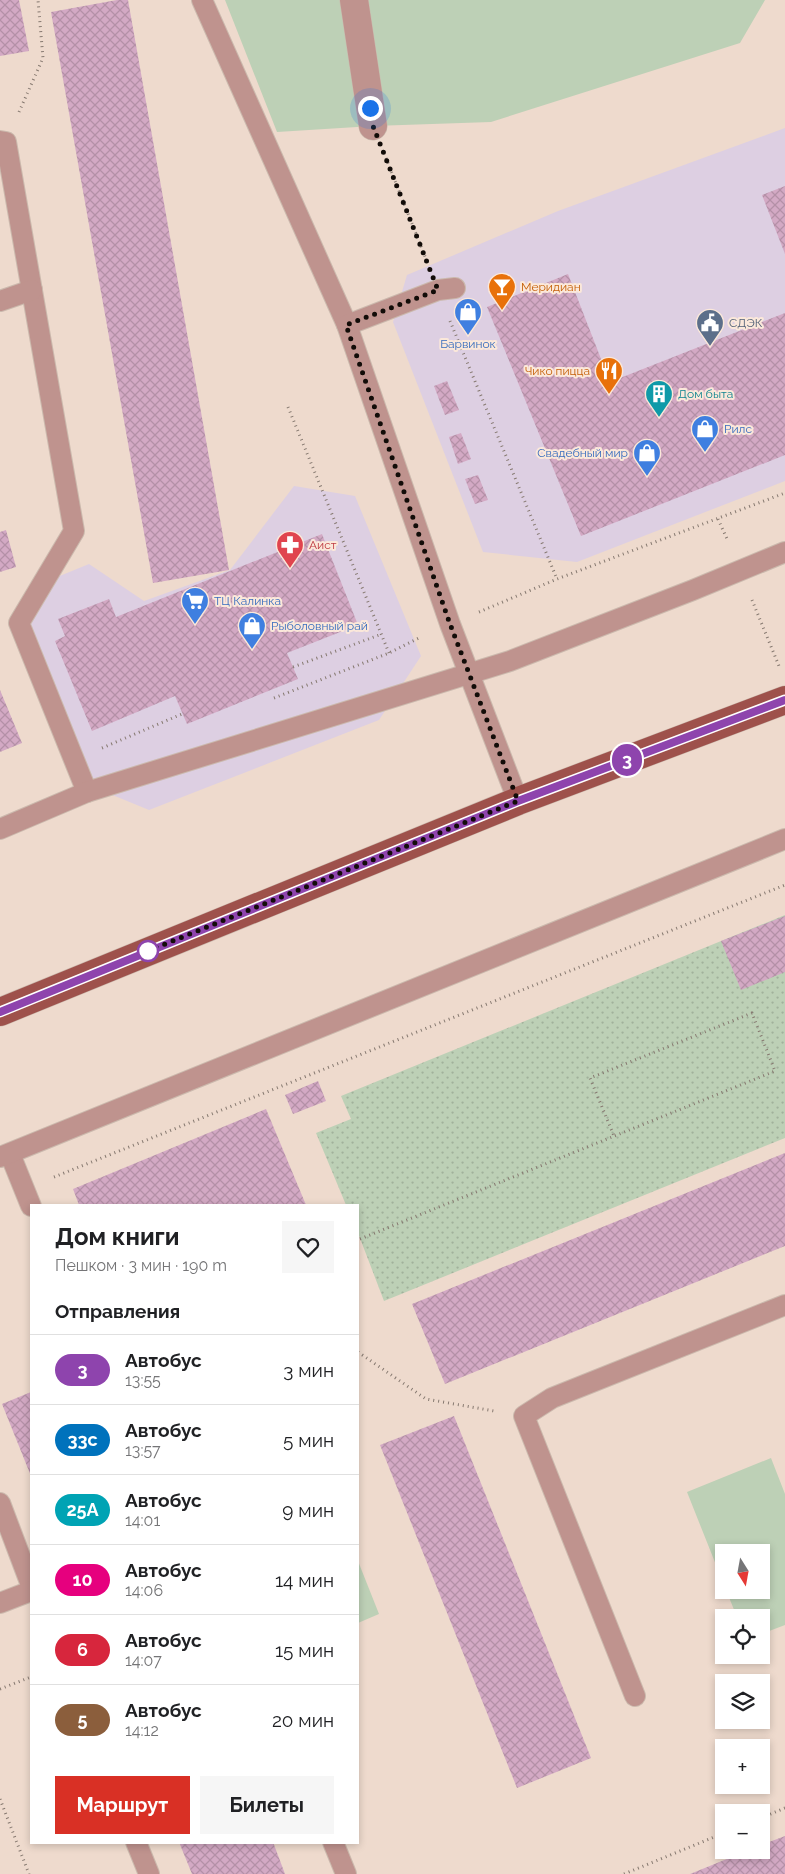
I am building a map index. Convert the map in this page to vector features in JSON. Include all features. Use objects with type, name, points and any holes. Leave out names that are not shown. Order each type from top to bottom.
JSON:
[{"type":"main road","points":[[0,1012],[518,801],[785,700]]},
{"type":"street","points":[[354,0],[373,126]]},
{"type":"lane","points":[[202,0],[346,325],[468,674],[518,801]]},
{"type":"lane","points":[[3,142],[32,290],[74,531],[19,623],[87,792]]},
{"type":"lane","points":[[346,325],[446,289]]},
{"type":"lane","points":[[0,301],[32,290]]},
{"type":"lane","points":[[0,828],[87,792],[510,660],[693,590],[785,552]]},
{"type":"lane","points":[[28,1198],[5,1155],[785,840]]},
{"type":"lane","points":[[635,1696],[524,1416],[552,1398],[785,1305]]},
{"type":"lane","points":[[0,1503],[30,1582]]},
{"type":"lane","points":[[0,1603],[30,1591]]},
{"type":"lane","points":[[137,1844],[149,1874]]},
{"type":"lane","points":[[334,1844],[346,1874]]},
{"type":"path","points":[[3,142],[43,58],[38,0]]},
{"type":"path","points":[[373,126],[446,289],[557,579]]},
{"type":"path","points":[[288,407],[389,653]]},
{"type":"path","points":[[450,624],[557,579],[785,493]]},
{"type":"path","points":[[293,667],[382,634]]},
{"type":"path","points":[[74,760],[182,714]]},
{"type":"path","points":[[28,1198],[785,886]]},
{"type":"path","points":[[360,1239],[775,1071],[752,1013],[590,1078],[614,1136]]},
{"type":"path","points":[[359,1353],[426,1399],[524,1416]]},
{"type":"path","points":[[0,1690],[30,1677]]},
{"type":"path","points":[[0,1798],[29,1874]]},
{"type":"path","points":[[770,1814],[785,1808]]},
{"type":"path","points":[[624,1874],[715,1837]]},
{"type":"shaded area","points":[[785,128],[785,481],[577,562],[483,552],[393,322],[407,275],[558,211]]},
{"type":"shaded area","points":[[294,486],[355,496],[421,656],[379,720],[149,810],[76,780],[16,628],[28,589],[89,564],[144,601],[230,570]]},
{"type":"green space","points":[[225,0],[765,0],[740,43],[491,122],[373,126],[277,132]]},
{"type":"green space","points":[[785,915],[785,1138],[384,1301],[359,1236],[359,1204],[346,1204],[316,1133],[351,1119],[341,1096]]},
{"type":"green space","points":[[771,1458],[785,1494],[785,1625],[770,1631],[770,1609],[734,1609],[730,1599],[770,1599],[770,1544],[715,1544],[715,1562],[687,1492]]},
{"type":"green space","points":[[359,1564],[379,1614],[359,1623]]},
{"type":"building","points":[[0,0],[19,0],[29,51],[0,56]]},
{"type":"building","points":[[117,0],[128,0],[229,570],[153,583],[51,12]]},
{"type":"building","points":[[785,186],[785,254],[762,195]]},
{"type":"building","name":"Дом быта","points":[[568,274],[610,382],[785,313],[785,455],[581,536],[487,307]]},
{"type":"building","points":[[447,381],[459,410],[445,415],[434,386]]},
{"type":"building","points":[[461,433],[471,459],[458,464],[449,437]]},
{"type":"building","points":[[478,475],[488,500],[475,504],[465,479]]},
{"type":"building","points":[[6,530],[16,567],[0,572],[0,532]]},
{"type":"building","points":[[322,534],[358,625],[287,653],[298,679],[187,724],[175,696],[92,731],[55,641],[65,636],[58,619],[109,599],[116,617]]},
{"type":"building","points":[[0,690],[22,743],[0,752]]},
{"type":"building","points":[[785,916],[785,972],[741,990],[721,941]]},
{"type":"building","points":[[318,1081],[326,1101],[293,1114],[285,1095]]},
{"type":"building","points":[[266,1109],[306,1204],[79,1204],[73,1189]]},
{"type":"building","points":[[785,1153],[785,1246],[445,1384],[412,1304]]},
{"type":"building","points":[[30,1392],[30,1474],[2,1404]]},
{"type":"building","points":[[454,1416],[591,1758],[517,1788],[380,1445]]},
{"type":"building","points":[[785,1836],[785,1874],[690,1874],[727,1859],[770,1859],[770,1842]]},
{"type":"building","points":[[180,1844],[274,1844],[285,1874],[192,1874]]},
{"type":"bus line","name":"3","points":[[0,1012],[518,801],[785,700]]},
{"type":"place","name":"Меридиан","points":[[502,311]]},
{"type":"place","name":"Барвинок","points":[[468,336]]},
{"type":"place","name":"СДЭК","points":[[710,347]]},
{"type":"place","name":"Чико пицца","points":[[609,395]]},
{"type":"place","name":"Дом быта","points":[[659,418]]},
{"type":"place","name":"Рилс","points":[[705,453]]},
{"type":"place","name":"Свадебный мир","points":[[647,477]]},
{"type":"place","name":"Аист","points":[[290,569]]},
{"type":"place","name":"ТЦ Калинка","points":[[195,625]]},
{"type":"place","name":"Рыболовный рай","points":[[252,650]]},
{"type":"route","points":[[148,951],[518,801],[468,674],[346,325],[438,290],[373,126],[370,108]]}]
